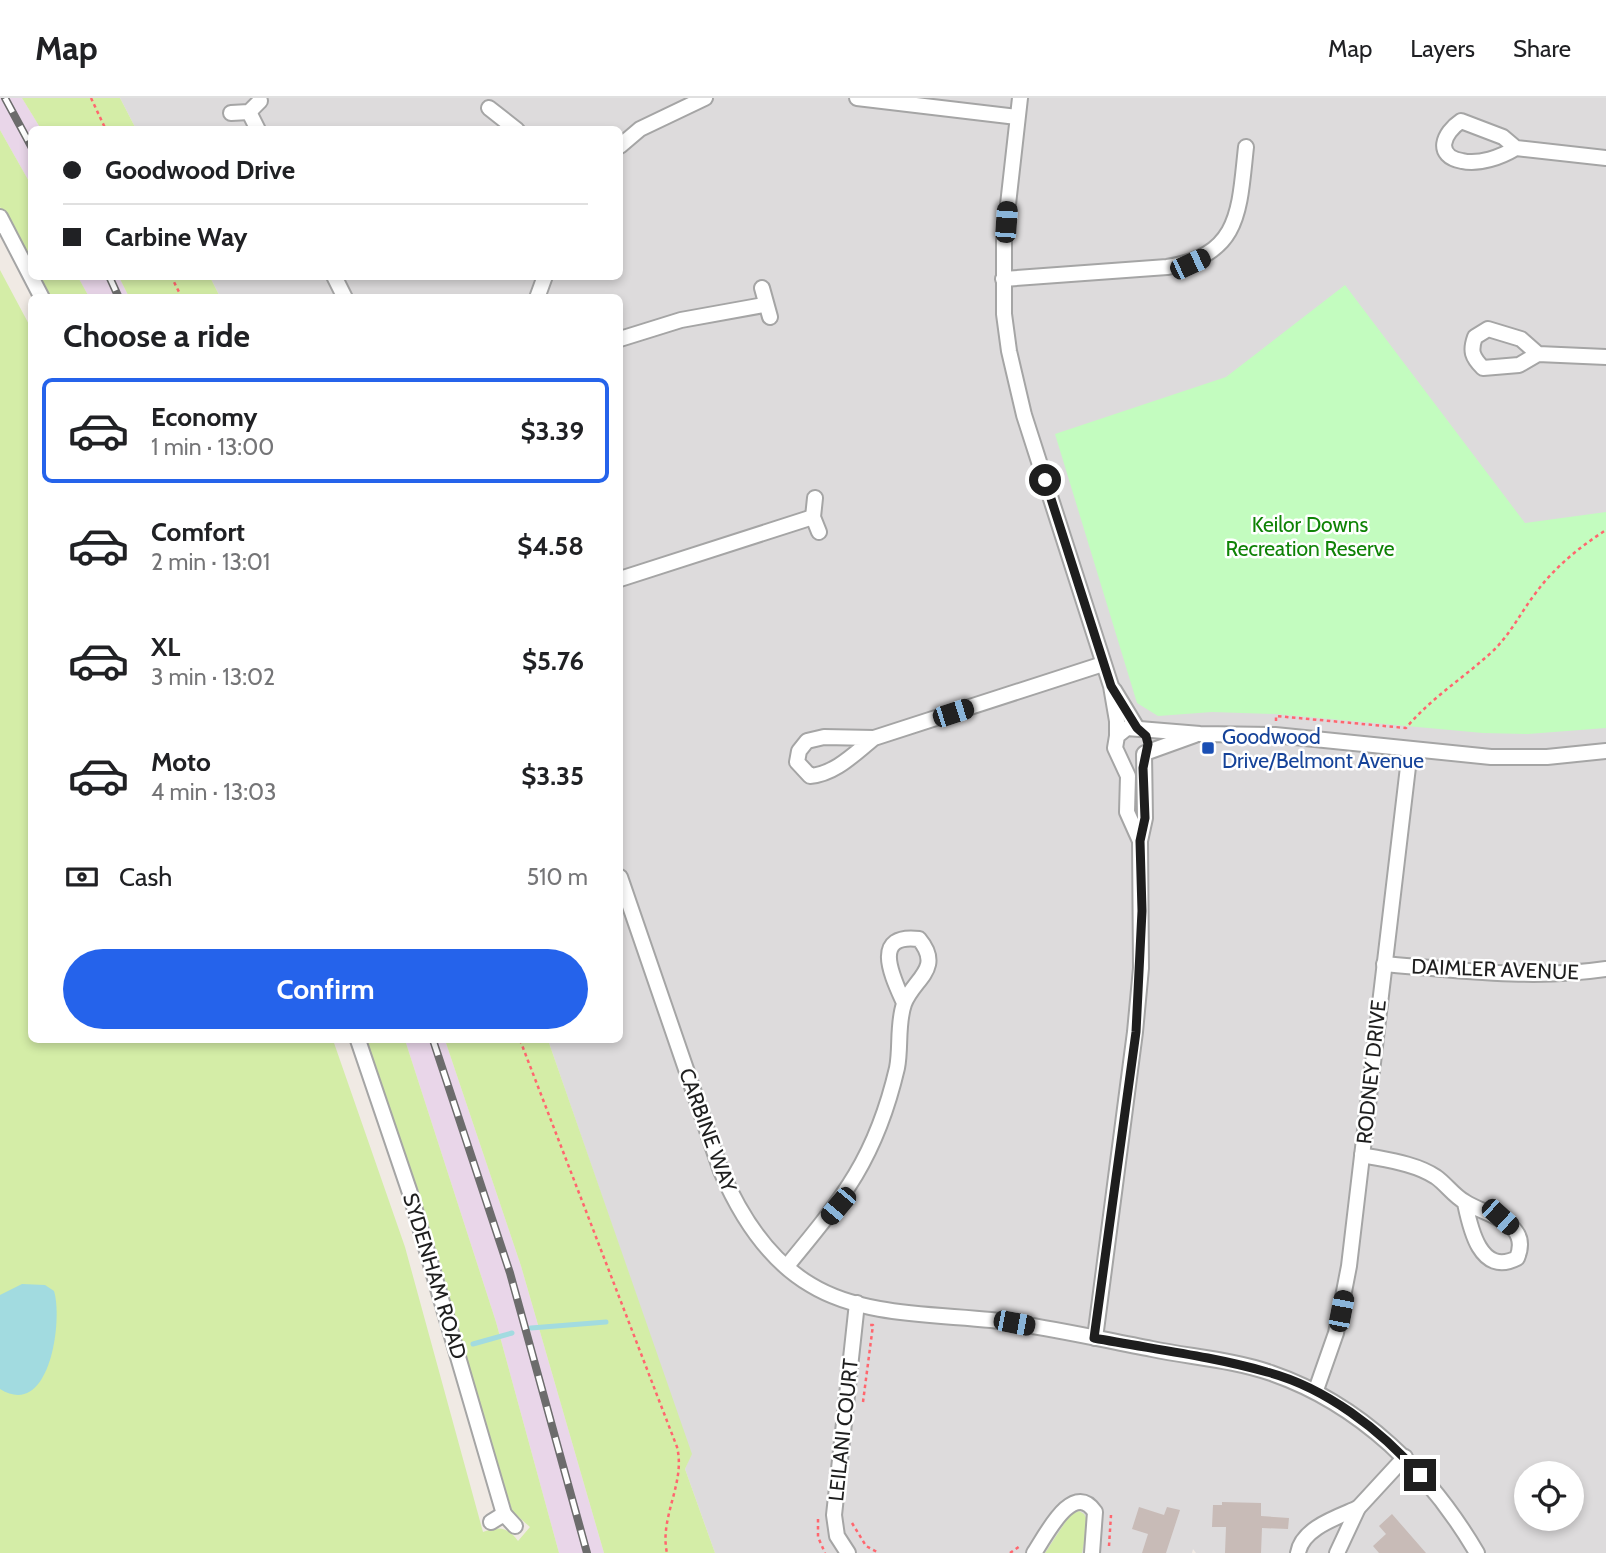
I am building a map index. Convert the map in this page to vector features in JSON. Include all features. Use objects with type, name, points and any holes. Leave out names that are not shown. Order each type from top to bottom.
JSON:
[{"type":"street","points":[[623,144],[649,123],[705,98]]},
{"type":"street","points":[[857,98],[1017,117]]},
{"type":"street","points":[[1020,98],[1007,204],[1003,279],[1007,339],[1015,380],[1111,686],[1117,721],[1115,748],[1122,757],[1129,784],[1127,812],[1140,841]]},
{"type":"street","points":[[231,113],[249,112],[260,101]]},
{"type":"street","points":[[489,108],[512,126]]},
{"type":"street","points":[[249,112],[256,126]]},
{"type":"street","points":[[1003,279],[1167,267],[1190,264],[1209,255],[1226,239],[1240,210],[1246,147]]},
{"type":"street","points":[[1516,148],[1606,158]]},
{"type":"street","points":[[0,217],[28,271]]},
{"type":"street","points":[[623,338],[681,320],[767,311],[762,288]]},
{"type":"street","points":[[1538,354],[1606,358]]},
{"type":"street","points":[[815,498],[813,517],[819,532]]},
{"type":"street","points":[[623,578],[813,517]]},
{"type":"street","points":[[874,738],[842,764],[821,775],[810,776],[797,762],[799,751],[807,741],[824,737],[874,738],[1103,664]]},
{"type":"street","points":[[1094,1338],[1136,1032],[1142,911],[1140,841],[1145,818],[1147,740],[1111,686]]},
{"type":"street","points":[[1117,736],[1127,728],[1200,734],[1275,735],[1410,750],[1521,758],[1606,751]]},
{"type":"street","points":[[1122,757],[1131,760],[1200,734]]},
{"type":"street","name":"RODNEY DRIVE","points":[[1315,1390],[1336,1333],[1349,1266],[1410,750]]},
{"type":"street","name":"CARBINE WAY","points":[[623,886],[720,1171],[734,1202],[757,1236],[810,1285],[857,1303],[1014,1323],[1269,1372],[1315,1390],[1369,1427],[1405,1457],[1451,1509],[1477,1553]]},
{"type":"street","name":"DAIMLER AVENUE","points":[[1384,964],[1464,971],[1576,974],[1606,969]]},
{"type":"street","points":[[787,1266],[838,1206],[870,1149],[885,1111],[898,1065],[904,1003]]},
{"type":"street","name":"SYDENHAM ROAD","points":[[359,1043],[410,1193],[498,1518],[515,1526]]},
{"type":"street","points":[[1362,1155],[1408,1165],[1435,1176],[1465,1203],[1500,1217],[1516,1232],[1521,1248],[1517,1258],[1509,1262],[1493,1260],[1478,1248],[1472,1236],[1465,1203]]},
{"type":"street","name":"LEILANI COURT","points":[[848,1553],[837,1536],[834,1515],[857,1303]]},
{"type":"street","points":[[1337,1553],[1359,1508],[1405,1457]]},
{"type":"street","points":[[1034,1553],[1063,1510],[1074,1503],[1093,1508],[1097,1518],[1092,1553]]},
{"type":"street","points":[[1298,1553],[1299,1545],[1313,1531],[1359,1508]]},
{"type":"path","points":[[92,98],[104,126]]},
{"type":"path","points":[[1275,735],[1276,716],[1406,728],[1426,704],[1492,652],[1513,629],[1538,590],[1564,561],[1606,530]]},
{"type":"path","points":[[521,1043],[677,1447],[680,1459],[665,1528],[667,1553]]},
{"type":"path","points":[[855,1322],[873,1325],[862,1414]]},
{"type":"path","points":[[850,1520],[855,1533],[866,1546],[879,1553]]},
{"type":"shaded area","points":[[0,98],[22,98],[39,126],[28,126],[28,180],[0,130]]},
{"type":"shaded area","points":[[120,98],[1606,98],[1606,1553],[1196,1553],[1193,1549],[1192,1553],[715,1553],[685,1469],[691,1454],[549,1043],[623,1043],[623,294],[218,294],[212,280],[623,280],[623,126],[134,126]]},
{"type":"shaded area","points":[[80,280],[120,280],[128,294],[87,294]]},
{"type":"shaded area","points":[[406,1043],[446,1043],[521,1266],[604,1553],[559,1553],[496,1322]]},
{"type":"green space","points":[[22,98],[120,98],[134,126],[39,126]]},
{"type":"green space","points":[[0,130],[28,180],[28,259],[0,207]]},
{"type":"green space","points":[[0,270],[28,322],[28,1043],[334,1043],[405,1247],[483,1532],[503,1529],[518,1541],[530,1527],[512,1511],[442,1275],[367,1043],[406,1043],[496,1322],[559,1553],[0,1553]]},
{"type":"green space","points":[[40,280],[80,280],[87,294],[46,294]]},
{"type":"green space","points":[[120,280],[212,280],[218,294],[128,294]]},
{"type":"green space","name":"Keilor Downs Recreation Reserve","points":[[1345,285],[1525,523],[1606,512],[1606,728],[1528,734],[1483,733],[1275,714],[1212,712],[1158,716],[1137,703],[1055,434],[1226,377]]},
{"type":"green space","points":[[446,1043],[549,1043],[692,1454],[685,1469],[715,1553],[604,1553],[521,1266]]},
{"type":"green space","points":[[1079,1511],[1088,1522],[1082,1553],[1045,1553],[1070,1515]]},
{"type":"water","points":[[22,1284],[45,1285],[54,1291],[56,1323],[49,1362],[41,1379],[31,1391],[17,1395],[0,1389],[0,1295]]},
{"type":"building","points":[[1222,1502],[1261,1503],[1261,1516],[1289,1518],[1288,1529],[1262,1528],[1261,1553],[1225,1553],[1226,1527],[1212,1527],[1213,1505],[1222,1505]]},
{"type":"building","points":[[1139,1507],[1164,1515],[1167,1507],[1180,1510],[1166,1553],[1142,1553],[1148,1534],[1132,1529]]},
{"type":"building","points":[[1392,1514],[1426,1553],[1379,1553],[1373,1546],[1386,1534],[1379,1526]]},
{"type":"waterway","points":[[531,1328],[606,1322]]},
{"type":"waterway","points":[[473,1344],[512,1333]]},
{"type":"railway","points":[[5,98],[28,141]]},
{"type":"railway","points":[[111,280],[117,294]]},
{"type":"railway","points":[[434,1043],[510,1273],[587,1553]]},
{"type":"place","name":"Goodwood Drive/Belmont Avenue","points":[[1208,748]]},
{"type":"route","points":[[1045,480],[1111,686],[1121,698],[1137,728],[1146,736],[1148,744],[1143,768],[1145,818],[1140,841],[1141,968],[1136,1032],[1094,1338],[1269,1372],[1315,1390],[1369,1427],[1405,1457],[1420,1475]]}]
